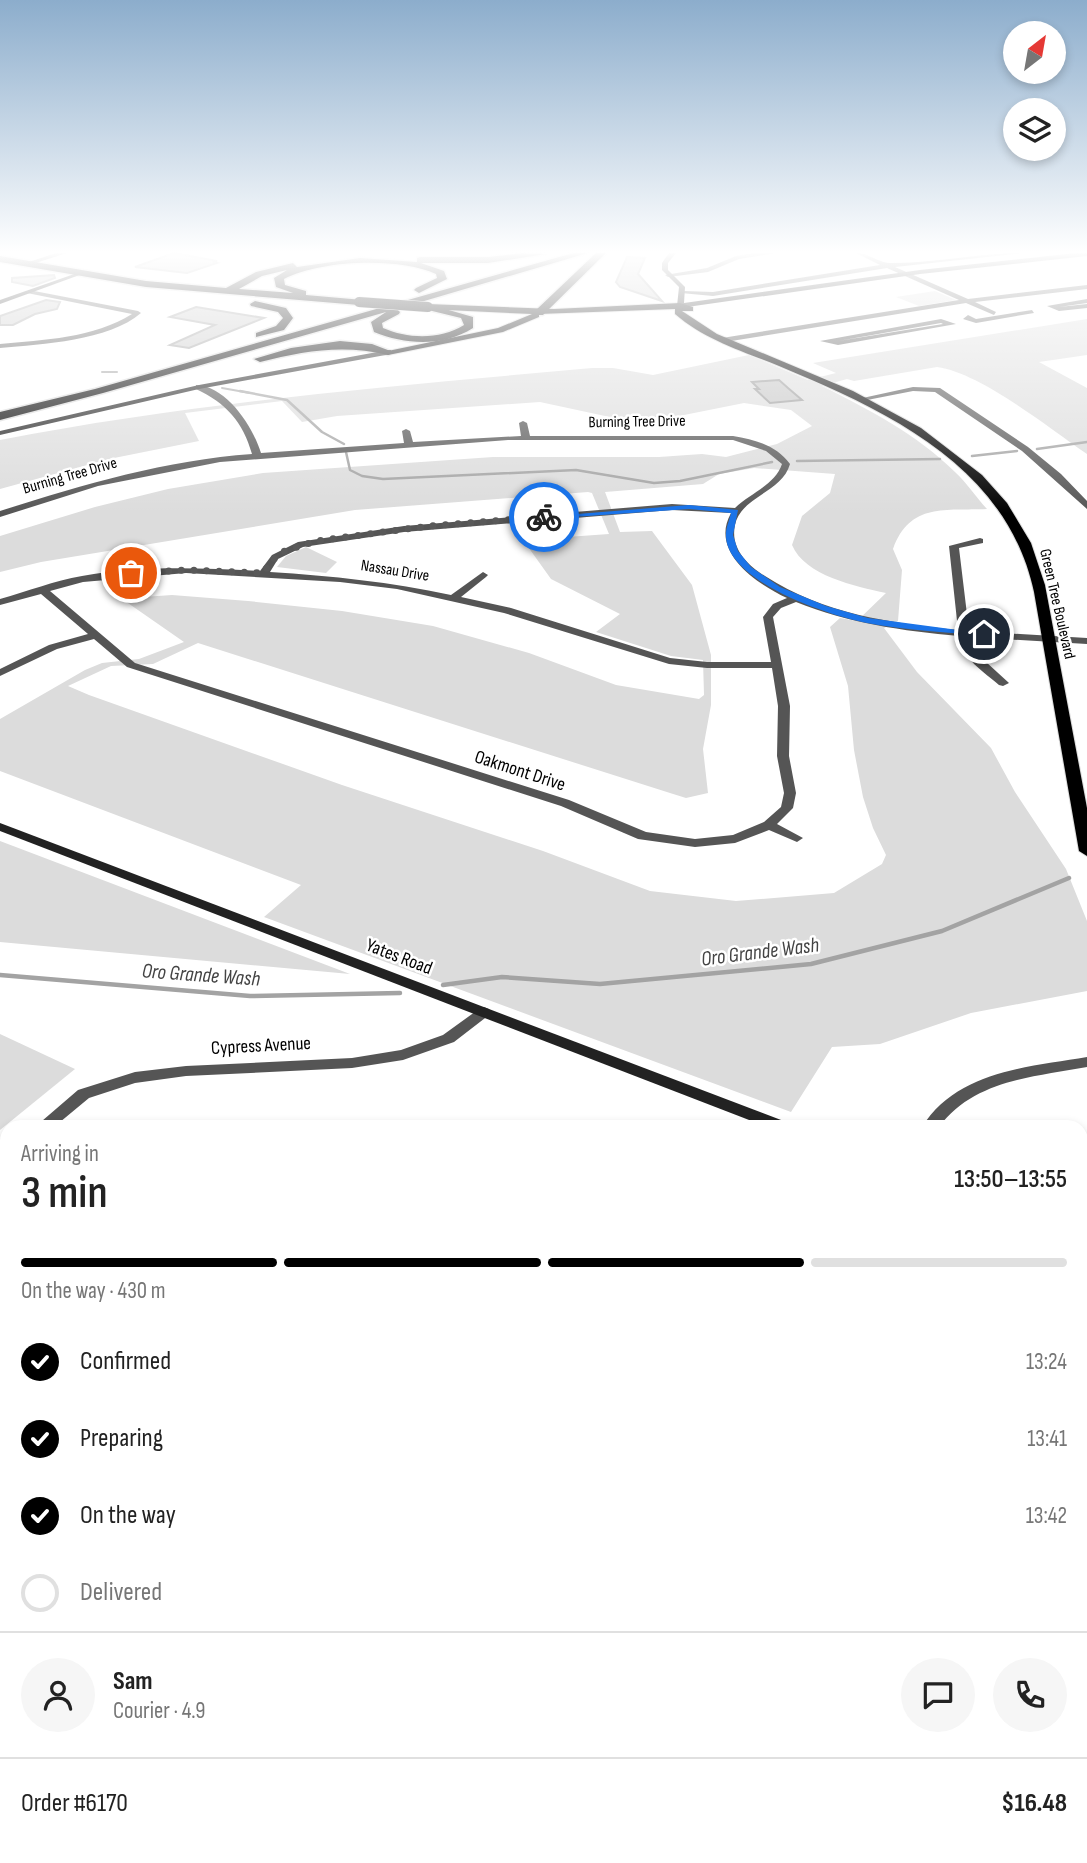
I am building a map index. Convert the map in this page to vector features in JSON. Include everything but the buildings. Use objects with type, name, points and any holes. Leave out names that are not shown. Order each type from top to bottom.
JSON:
[{"type":"highway","points":[[167,365],[244,340]]},
{"type":"highway","points":[[0,407],[167,365],[248,340]]},
{"type":"highway","points":[[0,416],[278,340]]},
{"type":"highway","points":[[246,363],[337,344],[362,345],[388,352]]},
{"type":"highway","points":[[0,425],[233,366]]},
{"type":"main road","points":[[0,433],[199,387],[449,340]]},
{"type":"main road","name":"Green Tree Boulevard","points":[[725,340],[862,399],[933,439],[965,464],[994,495],[1022,536],[1033,563],[1087,851]]},
{"type":"main road","name":"Green Tree Boulevard","points":[[743,340],[876,396],[926,429],[933,439]]},
{"type":"main road","name":"Yates Road","points":[[0,827],[484,1012],[750,1120]]},
{"type":"street","points":[[0,346],[45,340]]},
{"type":"street","points":[[829,340],[824,341],[838,343],[857,340]]},
{"type":"street","points":[[199,387],[224,399],[233,408],[253,438],[257,455]]},
{"type":"street","points":[[862,399],[924,387],[937,390],[1033,456],[1058,476],[1087,506]]},
{"type":"street","points":[[523,423],[526,438]]},
{"type":"street","points":[[406,430],[409,445]]},
{"type":"street","name":"Burning Tree Drive","points":[[0,514],[130,476],[220,459],[526,438],[715,436],[750,442],[775,451],[786,464],[782,475],[736,511]]},
{"type":"street","points":[[264,573],[275,557],[301,544],[390,531],[672,507],[736,511],[729,535],[739,559],[760,578],[797,598],[867,620],[962,632],[1087,641]]},
{"type":"street","points":[[979,541],[954,546],[962,632],[970,653],[1003,683]]},
{"type":"street","name":"Nassau Drive","points":[[0,601],[82,579],[131,573],[186,570],[264,573],[397,586],[456,597],[507,610],[669,661],[707,665],[778,665]]},
{"type":"street","points":[[456,597],[483,575]]},
{"type":"street","name":"Oakmont Drive","points":[[41,589],[131,665],[565,803],[643,836],[695,843],[735,838],[769,825]]},
{"type":"street","points":[[797,598],[777,606],[768,617],[784,706],[783,756],[790,793],[787,808],[769,825],[797,838]]},
{"type":"street","points":[[0,673],[53,647],[94,636]]},
{"type":"street","name":"Cypress Avenue","points":[[52,1120],[87,1092],[144,1074],[372,1061],[428,1048],[473,1024],[484,1012]]},
{"type":"street","points":[[935,1120],[946,1105],[976,1087],[1087,1062]]},
{"type":"shaded area","points":[[957,340],[1087,340],[1087,355],[1039,362],[1087,388],[1087,454],[994,390],[955,371],[937,367],[854,381],[847,379],[822,386],[875,414],[925,446],[959,476],[987,509],[931,512],[909,523],[893,549],[902,570],[898,621],[884,628],[917,672],[991,748],[1015,792],[1066,869],[1087,921],[1087,991],[971,1013],[880,1044],[832,1047],[791,1112],[264,917],[301,885],[0,771],[0,719],[85,670],[102,663],[139,659],[184,642],[125,601],[129,598],[172,595],[248,601],[342,611],[433,626],[529,653],[616,685],[699,699],[704,695],[703,660],[671,656],[596,632],[620,614],[551,579],[526,544],[525,540],[609,534],[592,493],[588,492],[355,510],[41,562],[0,572],[0,536],[95,507],[168,489],[263,473],[493,457],[659,457],[702,454],[726,457],[777,444],[812,426],[791,410],[744,403],[679,416],[619,419],[540,402],[337,416],[302,422],[282,401],[185,413],[199,441],[109,459],[0,489],[0,440],[147,415],[295,396],[592,368],[613,368],[653,375],[749,355],[808,380],[836,373],[813,363]],"holes":[[[754,468],[835,474],[830,493],[802,516],[792,545],[798,556],[808,565],[832,578],[886,593],[857,621],[840,618],[830,627],[848,686],[854,750],[863,797],[873,828],[886,855],[882,864],[834,893],[736,901],[650,891],[543,851],[342,785],[68,686],[111,666],[153,664],[198,643],[686,798],[708,793],[703,749],[711,705],[711,655],[692,585],[652,531],[620,532],[605,492],[703,484],[719,474]]]},
{"type":"shaded area","points":[[306,547],[337,562],[326,573],[277,567],[286,556]]},
{"type":"shaded area","points":[[0,841],[350,974],[0,942]]},
{"type":"shaded area","points":[[0,1034],[75,1069],[12,1120],[0,1120]]},
{"type":"waterway","points":[[102,372],[117,372]]},
{"type":"waterway","points":[[222,388],[250,393]]},
{"type":"waterway","points":[[240,391],[287,400],[322,432],[344,444]]},
{"type":"waterway","points":[[1037,449],[1087,442]]},
{"type":"waterway","points":[[972,456],[1017,451]]},
{"type":"waterway","points":[[346,452],[350,470],[362,476],[383,479],[576,470],[654,483],[680,481],[772,462]]},
{"type":"waterway","points":[[797,461],[940,459]]},
{"type":"waterway","name":"Oro Grande Wash","points":[[443,985],[502,977],[600,984],[811,964],[942,931],[1069,878]]},
{"type":"waterway","name":"Oro Grande Wash","points":[[0,975],[250,996],[400,993]]},
{"type":"way so far","points":[[131,573],[186,570],[264,573],[275,557],[301,544],[429,526],[544,517]]},
{"type":"route","points":[[544,517],[689,507],[736,511],[729,535],[730,543],[739,559],[760,578],[797,598],[867,620],[906,627],[984,634]]}]
